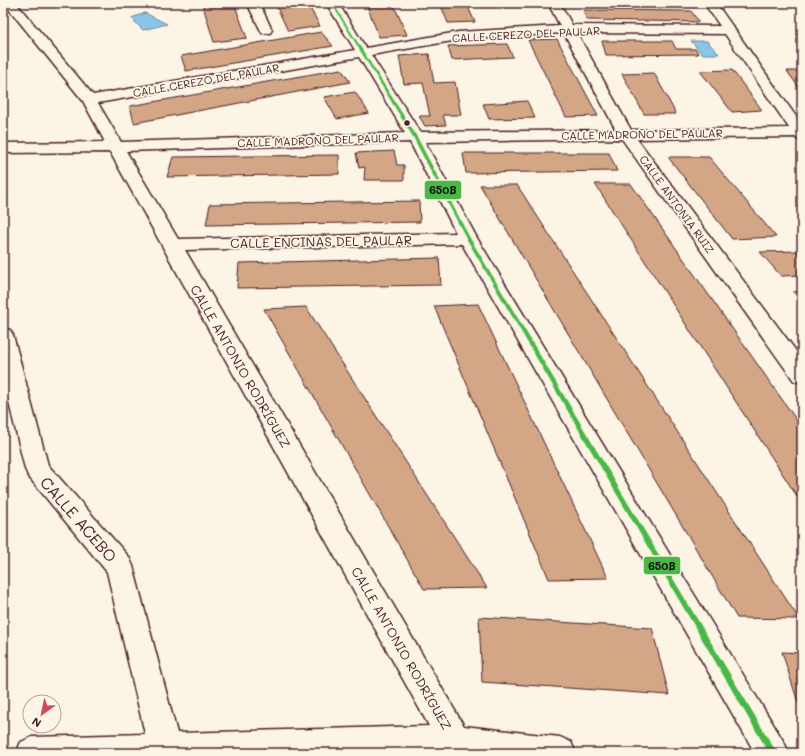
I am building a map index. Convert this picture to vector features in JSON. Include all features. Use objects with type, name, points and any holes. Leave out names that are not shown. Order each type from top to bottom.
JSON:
[{"type":"street","name":"CALLE ANTONIO RODRÍGUEZ","points":[[10,3],[89,100],[455,741]]},
{"type":"street","points":[[253,3],[266,30]]},
{"type":"street","points":[[332,3],[415,137],[468,238],[773,753]]},
{"type":"street","name":"CALLE ANTONIA RUIZ","points":[[554,3],[626,134],[802,375]]},
{"type":"street","points":[[710,3],[801,133]]},
{"type":"street","name":"CALLE CEREZO DEL PAULAR","points":[[89,100],[458,36],[569,29],[728,30]]},
{"type":"street","name":"CALLE MADROÑO DEL PAULAR","points":[[3,148],[415,137],[801,133]]},
{"type":"street","name":"CALLE ENCINAS DEL PAULAR","points":[[173,245],[468,238]]},
{"type":"street","name":"CALLE ACEBO","points":[[3,335],[37,469],[119,566],[165,750]]},
{"type":"street","points":[[32,753],[455,741],[560,753]]},
{"type":"water","points":[[145,13],[167,24],[143,30],[131,18]]},
{"type":"water","points":[[691,41],[707,41],[719,54],[702,54]]},
{"type":"building","points":[[202,3],[234,3],[247,38],[214,42]]},
{"type":"building","points":[[275,3],[307,3],[320,26],[288,31]]},
{"type":"building","points":[[366,3],[393,3],[407,35],[379,37]]},
{"type":"building","points":[[440,3],[466,3],[475,22],[448,23]]},
{"type":"building","points":[[506,3],[535,3],[537,6],[508,7]]},
{"type":"building","points":[[583,10],[691,11],[699,22],[587,20]]},
{"type":"building","points":[[321,32],[333,46],[186,71],[181,56]]},
{"type":"building","points":[[557,39],[598,116],[566,117],[528,40]]},
{"type":"building","points":[[602,41],[672,41],[676,49],[696,49],[698,54],[606,55]]},
{"type":"building","points":[[507,44],[513,57],[452,60],[448,46]]},
{"type":"building","points":[[429,54],[434,83],[455,82],[461,115],[443,115],[446,125],[425,126],[419,116],[430,116],[423,83],[404,84],[399,56]]},
{"type":"building","points":[[341,69],[350,82],[134,123],[130,106]]},
{"type":"building","points":[[732,70],[762,110],[732,112],[700,71]]},
{"type":"building","points":[[787,71],[802,71],[802,92]]},
{"type":"building","points":[[654,73],[676,114],[644,114],[622,74]]},
{"type":"building","points":[[355,92],[369,113],[337,119],[324,97]]},
{"type":"building","points":[[527,101],[535,118],[489,119],[483,104]]},
{"type":"building","points":[[394,151],[397,165],[404,165],[404,180],[364,180],[365,167],[359,168],[356,153]]},
{"type":"building","points":[[463,153],[609,153],[617,171],[466,173]]},
{"type":"building","points":[[339,155],[339,174],[167,177],[173,157]]},
{"type":"building","points":[[668,157],[709,157],[776,237],[732,239]]},
{"type":"building","points":[[595,184],[631,184],[802,428],[802,504]]},
{"type":"building","points":[[480,185],[517,185],[799,619],[737,618]]},
{"type":"building","points":[[419,201],[420,222],[206,225],[210,204]]},
{"type":"building","points":[[798,251],[802,258],[802,275],[781,276],[760,252]]},
{"type":"building","points":[[439,258],[441,285],[237,288],[239,263]]},
{"type":"building","points":[[802,291],[802,302],[793,292]]},
{"type":"building","points":[[478,304],[608,578],[549,579],[434,306]]},
{"type":"building","points":[[306,307],[487,588],[424,589],[264,309]]},
{"type":"building","points":[[479,617],[652,628],[669,695],[482,682]]},
{"type":"building","points":[[782,652],[802,653],[802,715]]},
{"type":"transit line","name":"650B","points":[[332,3],[415,137],[468,238],[773,753]]}]
